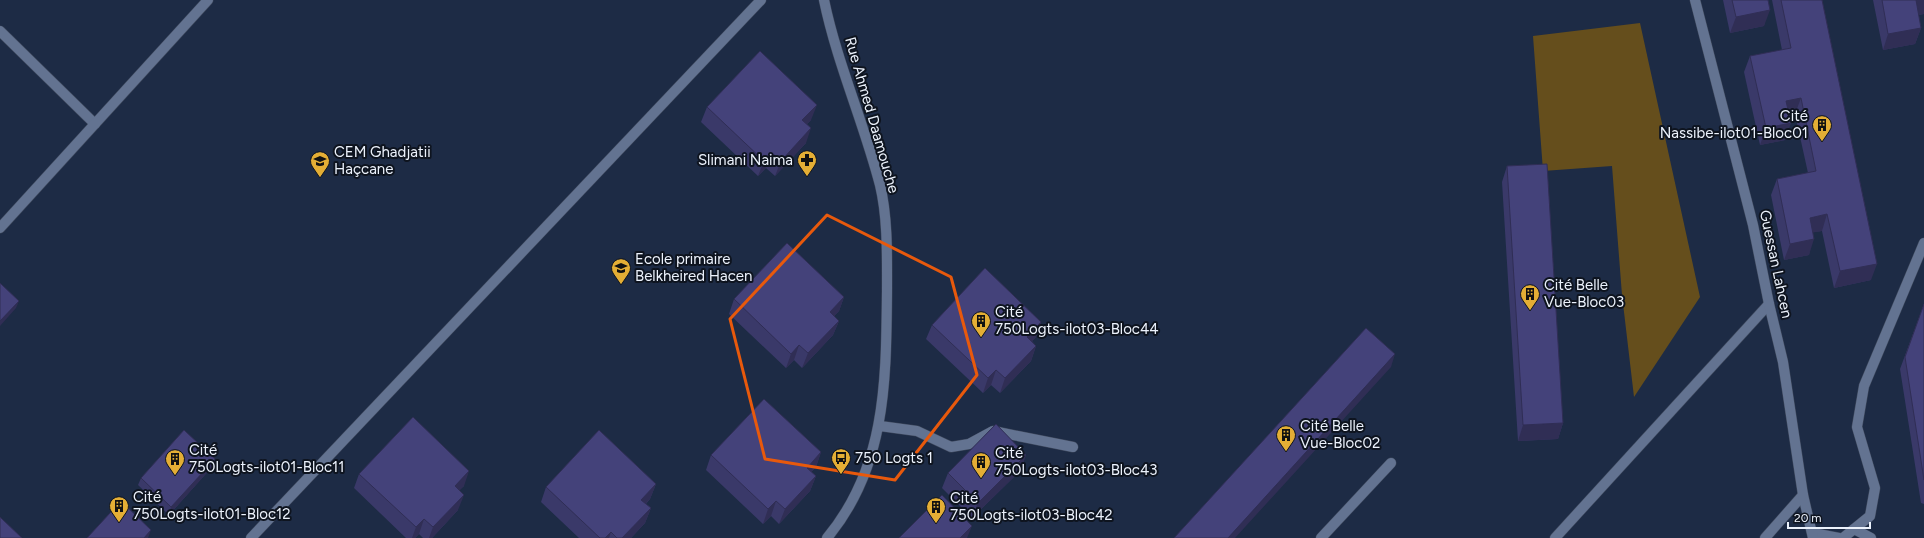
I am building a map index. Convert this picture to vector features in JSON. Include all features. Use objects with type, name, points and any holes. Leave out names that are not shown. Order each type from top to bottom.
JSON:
[{"type":"street","points":[[0,228],[208,0]]},
{"type":"street","points":[[251,538],[761,0]]},
{"type":"street","name":"Rue Ahmed Daamouche","points":[[824,0],[839,60],[857,110],[880,187],[887,242],[886,356],[880,426],[861,484],[827,538]]},
{"type":"street","name":"Guessan Lahcen","points":[[1695,0],[1753,225],[1769,304],[1783,362],[1803,495],[1813,535]]},
{"type":"street","points":[[0,31],[94,124]]},
{"type":"street","points":[[1844,538],[1870,516],[1875,488],[1857,427],[1864,386],[1924,243]]},
{"type":"street","points":[[1555,538],[1769,304]]},
{"type":"street","points":[[880,426],[917,431],[951,447],[970,444],[993,431],[1073,447]]},
{"type":"street","points":[[1321,538],[1391,463]]},
{"type":"street","points":[[1765,538],[1803,495]]},
{"type":"street","points":[[1854,529],[1871,538]]},
{"type":"street","points":[[1813,535],[1839,538]]},
{"type":"highlighted area","points":[[827,215],[951,277],[977,375],[895,480],[765,459],[730,319]]},
{"type":"shaded area","points":[[1640,23],[1700,297],[1634,397],[1622,295],[1612,166],[1543,171],[1533,36]]},
{"type":"building","points":[[1732,0],[1768,0],[1770,10],[1736,17]]},
{"type":"building","name":"Cité Nassibe-ilot01-Bloc01","points":[[1781,0],[1822,0],[1877,264],[1840,271],[1827,214],[1810,218],[1814,239],[1790,244],[1777,179],[1816,171],[1801,98],[1786,101],[1791,123],[1766,128],[1750,56],[1791,48]]},
{"type":"building","points":[[1882,0],[1916,0],[1921,28],[1888,34]]},
{"type":"building","points":[[760,51],[817,105],[802,120],[811,128],[781,161],[772,153],[764,161],[707,107]]},
{"type":"building","name":"Cité Belle Vue-Bloc03","points":[[1547,164],[1563,423],[1523,425],[1507,166]]},
{"type":"building","points":[[787,243],[844,297],[830,312],[839,321],[808,353],[799,345],[791,354],[734,299]]},
{"type":"building","name":"Cité 750Logts-ilot03-Bloc44","points":[[985,268],[1041,322],[1027,337],[1036,346],[1005,378],[996,370],[988,378],[932,325]]},
{"type":"building","points":[[0,283],[19,301],[0,321]]},
{"type":"building","points":[[1924,304],[1924,480],[1905,357]]},
{"type":"building","name":"Cité Belle Vue-Bloc02","points":[[1366,328],[1395,354],[1228,538],[1174,538]]},
{"type":"building","points":[[764,399],[821,452],[807,468],[816,476],[785,509],[776,501],[768,509],[711,455]]},
{"type":"building","points":[[413,417],[469,471],[455,486],[464,495],[433,527],[424,519],[416,527],[359,474]]},
{"type":"building","name":"Cité 750Logts-ilot03-Bloc43","points":[[996,424],[1026,455],[978,503],[948,473]]},
{"type":"building","name":"Cité 750Logts-ilot01-Bloc11","points":[[184,430],[215,459],[171,507],[141,478]]},
{"type":"building","points":[[599,430],[656,484],[641,500],[651,508],[622,538],[617,538],[611,532],[605,538],[600,538],[546,487]]},
{"type":"building","points":[[942,495],[972,526],[960,538],[899,538]]},
{"type":"building","name":"Cité 750Logts-ilot01-Bloc12","points":[[121,501],[151,530],[144,538],[87,538]]},
{"type":"building","points":[[0,517],[22,538],[0,538]]},
{"type":"place","name":"Cité Nassibe-ilot01-Bloc01","points":[[1822,142]]},
{"type":"place","name":"Slimani Naima","points":[[807,177]]},
{"type":"place","name":"CEM Ghadjatii Haçcane","points":[[320,178]]},
{"type":"place","name":"Ecole primaire Belkheired Hacen","points":[[621,285]]},
{"type":"place","name":"Cité Belle Vue-Bloc03","points":[[1530,311]]},
{"type":"place","name":"Cité 750Logts-ilot03-Bloc44","points":[[981,338]]},
{"type":"place","name":"Cité Belle Vue-Bloc02","points":[[1286,452]]},
{"type":"place","name":"750 Logts 1","points":[[841,475]]},
{"type":"place","name":"Cité 750Logts-ilot01-Bloc11","points":[[175,476]]},
{"type":"place","name":"Cité 750Logts-ilot03-Bloc43","points":[[981,479]]},
{"type":"place","name":"Cité 750Logts-ilot01-Bloc12","points":[[119,523]]},
{"type":"place","name":"Cité 750Logts-ilot03-Bloc42","points":[[936,524]]}]
